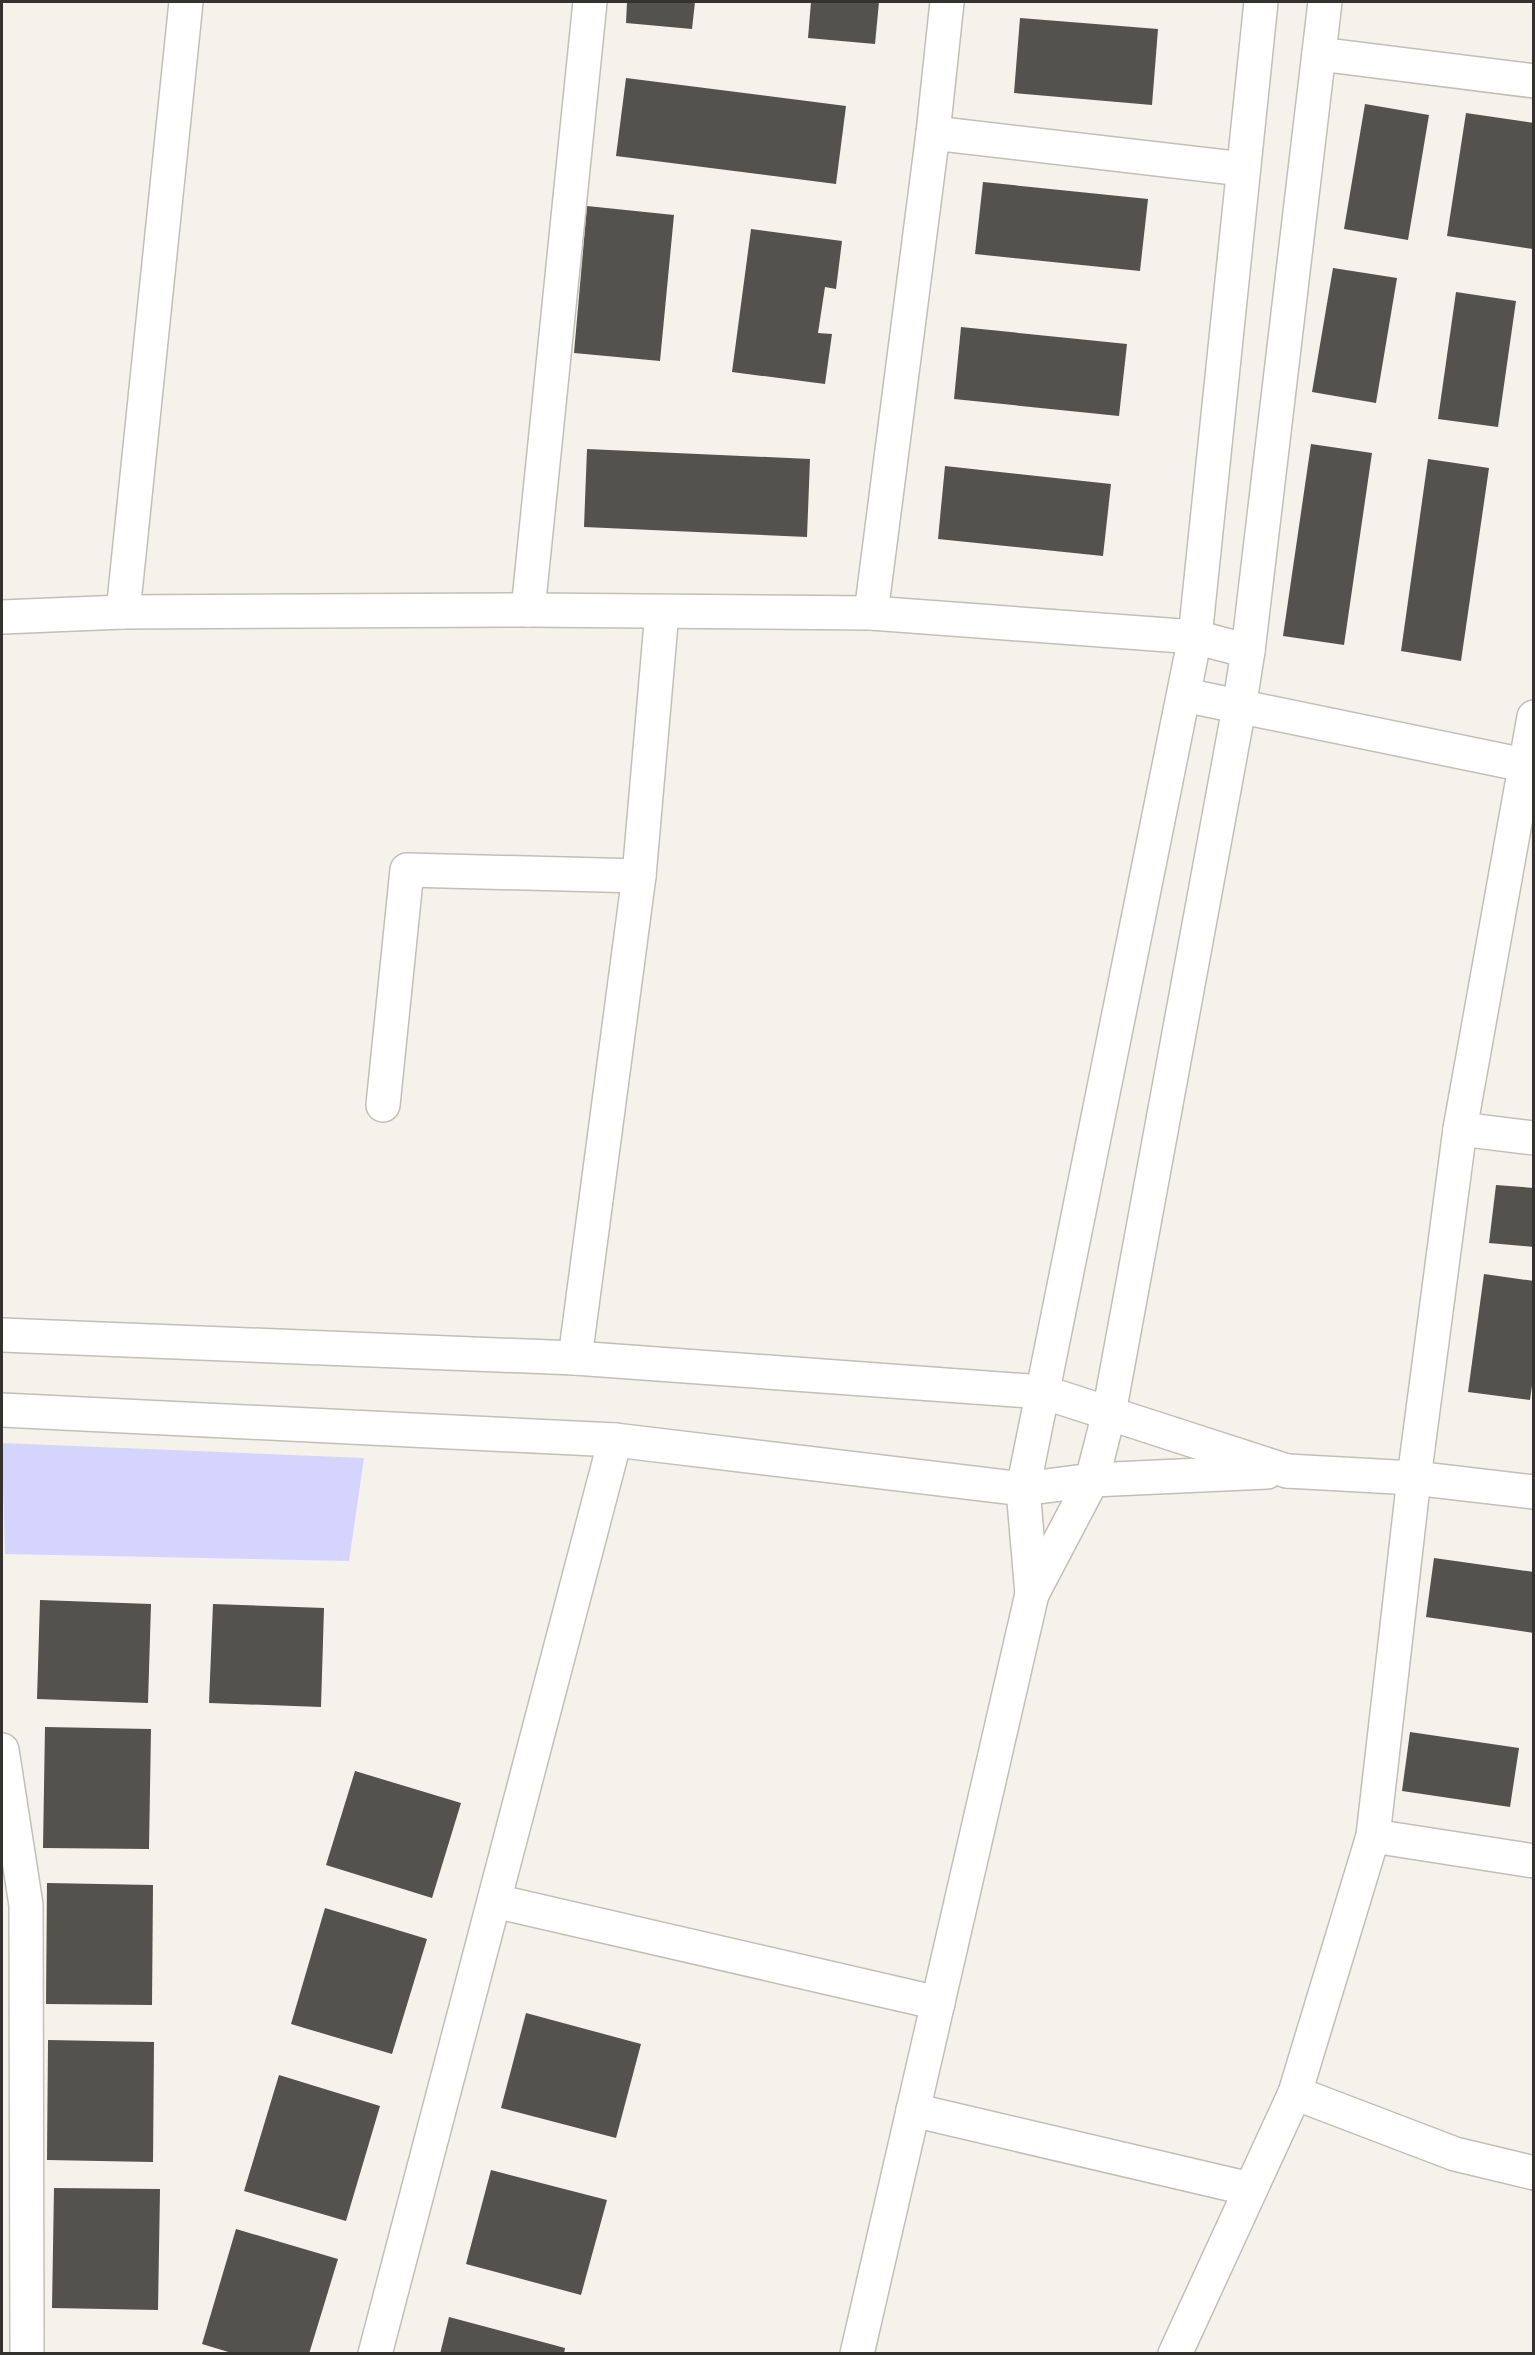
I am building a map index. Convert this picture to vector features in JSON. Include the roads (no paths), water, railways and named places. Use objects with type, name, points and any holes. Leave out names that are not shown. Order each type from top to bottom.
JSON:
[{"type":"street","points":[[123,612],[186,2]]},
{"type":"street","points":[[528,610],[590,2]]},
{"type":"street","points":[[871,613],[933,133],[947,2]]},
{"type":"street","points":[[1032,1594],[1023,1490],[1195,637],[1261,2]]},
{"type":"street","points":[[857,2354],[1032,1594],[1092,1480],[1109,1413],[1248,651],[1325,2]]},
{"type":"street","points":[[1319,54],[1533,81]]},
{"type":"street","points":[[933,133],[1243,169]]},
{"type":"street","points":[[2,617],[123,612],[528,610],[871,613],[1195,637],[1248,651]]},
{"type":"street","points":[[575,1358],[639,876],[662,612]]},
{"type":"street","points":[[1184,695],[1529,766]]},
{"type":"street","points":[[1175,2354],[1295,2093],[1373,1836],[1414,1478],[1460,1129],[1529,766],[1533,717]]},
{"type":"street","points":[[383,1105],[407,870],[639,876]]},
{"type":"street","points":[[1460,1129],[1533,1138]]},
{"type":"street","points":[[2,1335],[575,1358],[1043,1392],[1287,1471]]},
{"type":"street","points":[[2,1410],[615,1440],[1023,1490],[1092,1480],[1287,1471],[1414,1478],[1533,1492]]},
{"type":"street","points":[[375,2354],[615,1440]]},
{"type":"street","points":[[2,1750],[6,1821],[26,1905],[27,2354]]},
{"type":"street","points":[[1373,1836],[1533,1862]]},
{"type":"street","points":[[495,1901],[938,2003]]},
{"type":"street","points":[[1295,2093],[1455,2154],[1533,2173]]},
{"type":"street","points":[[913,2110],[1250,2189]]}]
